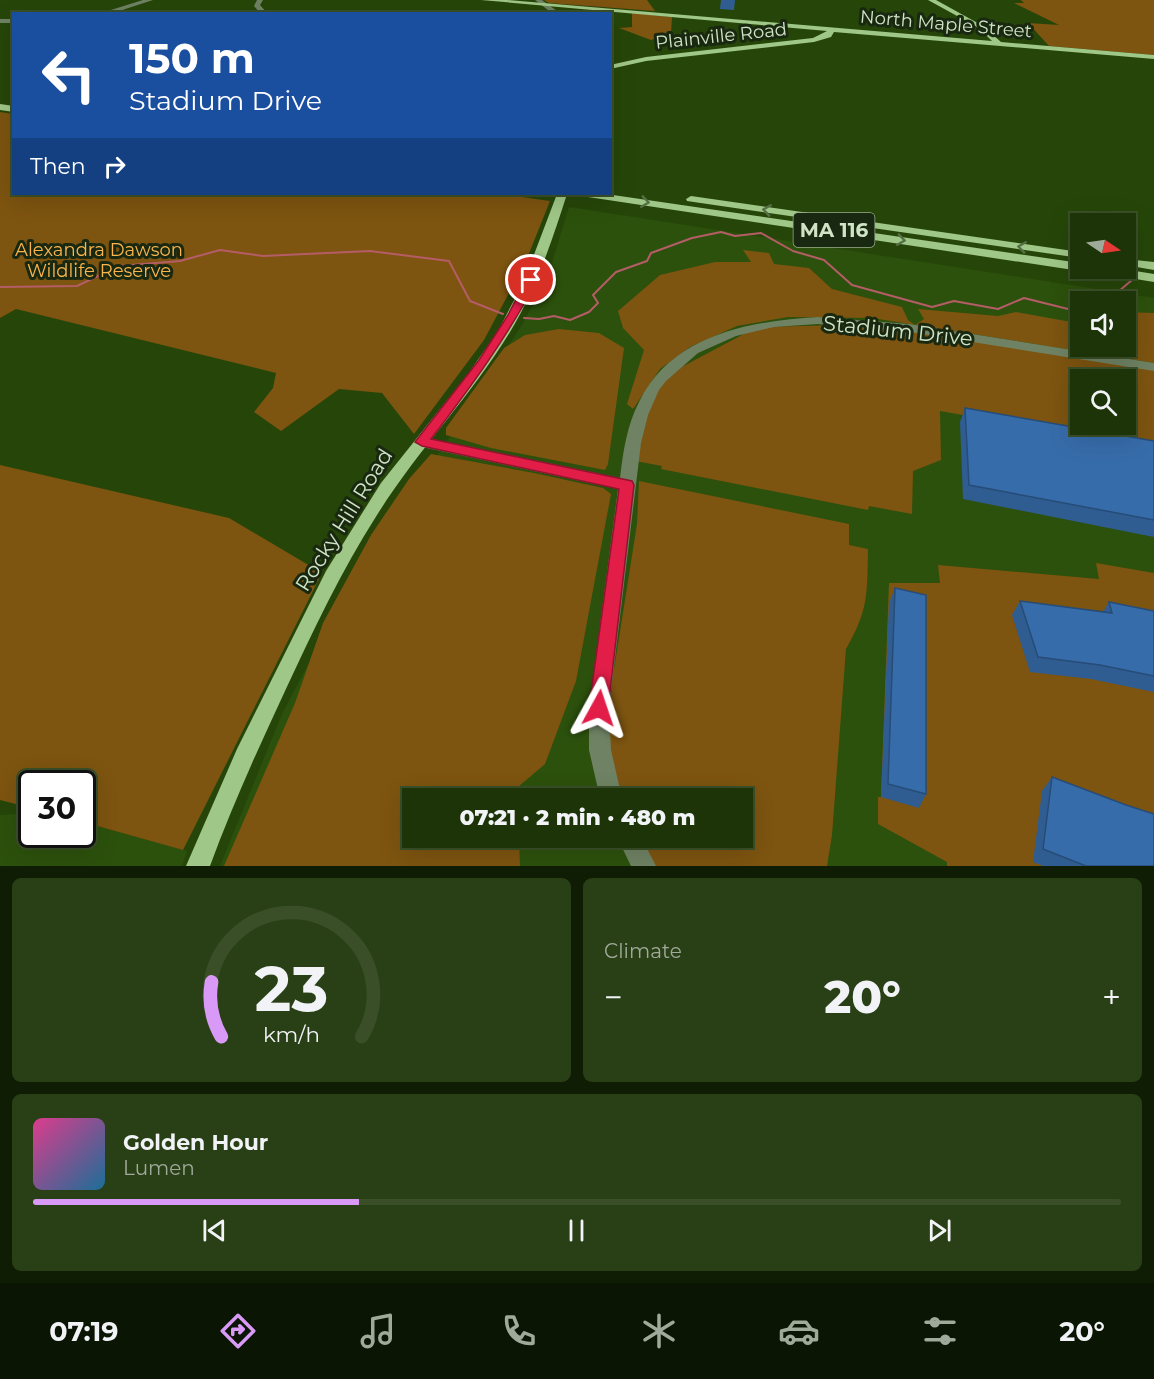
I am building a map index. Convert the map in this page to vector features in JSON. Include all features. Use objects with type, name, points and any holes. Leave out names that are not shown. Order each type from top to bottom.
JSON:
[{"type":"main road","name":"North Maple Street","points":[[484,0],[1154,57]]},
{"type":"main road","points":[[931,0],[981,27],[998,43]]},
{"type":"main road","name":"Plainville Road","points":[[612,67],[646,59],[814,40],[828,35],[832,29]]},
{"type":"main road","name":"MA 116","points":[[612,187],[1070,254]]},
{"type":"main road","name":"Rocky Hill Road","points":[[198,866],[215,820],[280,680],[341,560],[383,493],[473,377],[514,315],[534,275],[562,195]]},
{"type":"main road","name":"MA 116","points":[[595,195],[1070,266]]},
{"type":"main road","points":[[1136,264],[1154,266]]},
{"type":"main road","points":[[1136,275],[1154,278]]},
{"type":"street","points":[[108,12],[150,0]]},
{"type":"street","points":[[260,0],[256,5],[263,12]]},
{"type":"street","points":[[538,0],[556,12]]},
{"type":"street","name":"Stadium Drive","points":[[609,788],[600,750],[599,708],[627,485],[641,413],[661,378],[685,359],[711,343],[757,327],[810,321],[869,323],[1154,368]]},
{"type":"street","points":[[422,442],[627,485]]},
{"type":"street","points":[[634,848],[644,866]]},
{"type":"shaded area","points":[[569,207],[1109,291],[1070,291],[1070,357],[1136,357],[1136,295],[1154,298],[1154,866],[220,866],[282,714],[332,619],[523,323],[547,279]]},
{"type":"shaded area","points":[[18,814],[18,848],[96,848],[96,826],[187,851],[182,866],[0,866],[0,815]]},
{"type":"green space","points":[[544,0],[647,0],[655,11],[549,3]]},
{"type":"green space","points":[[1021,0],[1154,0],[1154,55],[1049,46],[1028,23],[1059,25],[1014,3],[1024,3]]},
{"type":"green space","points":[[632,13],[672,17],[671,33],[651,40],[619,28],[632,27]]},
{"type":"green space","name":"Alexandra Dawson Wildlife Reserve","points":[[0,112],[12,114],[12,195],[509,195],[550,201],[526,261],[484,340],[414,434],[382,393],[339,389],[281,431],[254,412],[273,388],[276,373],[16,309],[0,318]]},
{"type":"green space","points":[[743,250],[769,253],[774,264],[809,268],[832,289],[902,307],[908,320],[915,325],[872,318],[788,317],[737,326],[690,347],[660,369],[633,409],[627,404],[644,350],[623,328],[618,311],[660,275],[715,262],[751,262]]},
{"type":"green space","points":[[918,309],[998,316],[1016,312],[1070,321],[1070,350],[915,325],[924,319]]},
{"type":"green space","points":[[1136,312],[1154,313],[1154,363],[1116,357],[1136,357]]},
{"type":"green space","points":[[880,324],[1070,354],[1070,357],[1090,357],[1154,367],[1154,449],[1075,435],[1136,435],[1136,369],[1070,369],[1070,434],[940,411],[941,460],[913,471],[912,514],[869,506],[868,510],[661,469],[662,466],[630,460],[661,378],[757,327]]},
{"type":"green space","points":[[559,329],[599,333],[624,348],[608,464],[605,470],[491,448],[446,435],[446,428],[504,348],[525,335]]},
{"type":"green space","points":[[431,454],[603,488],[611,494],[576,681],[545,764],[517,788],[402,788],[402,848],[519,848],[520,866],[224,866],[295,703],[323,623],[371,535],[409,479]]},
{"type":"green space","points":[[0,465],[229,518],[322,573],[183,850],[96,826],[96,770],[18,770],[18,805],[0,800]]},
{"type":"green space","points":[[639,481],[849,524],[849,545],[868,549],[863,612],[846,649],[832,835],[827,866],[655,866],[644,848],[753,848],[753,788],[618,788],[610,760],[609,723],[612,682],[637,524]]},
{"type":"green space","points":[[1096,563],[1154,573],[1154,866],[947,866],[947,862],[878,824],[889,583],[940,583],[938,565],[1099,579]]},
{"type":"building","points":[[965,408],[1070,426],[1070,435],[1120,435],[1154,441],[1154,520],[969,485]]},
{"type":"building","points":[[895,588],[926,595],[926,794],[888,784]]},
{"type":"building","points":[[1020,601],[1112,613],[1109,602],[1154,611],[1154,676],[1100,665],[1038,657]]},
{"type":"building","points":[[1052,777],[1154,814],[1154,866],[1086,866],[1043,849]]},
{"type":"waterway","points":[[524,318],[539,319],[554,316],[570,320],[589,312],[598,303],[593,295],[616,272],[647,261],[651,253],[692,238],[721,232],[735,236],[761,233],[793,251],[824,260],[852,285],[932,307],[954,301],[998,309],[1024,298],[1070,310]]},
{"type":"waterway","points":[[0,287],[77,286],[119,266],[180,261],[220,250],[263,256],[370,251],[449,261],[470,301],[503,314]]},
{"type":"waterway","points":[[1119,291],[1132,280]]},
{"type":"route","points":[[531,280],[514,315],[484,361],[422,442],[627,485],[600,684],[599,708]]}]
